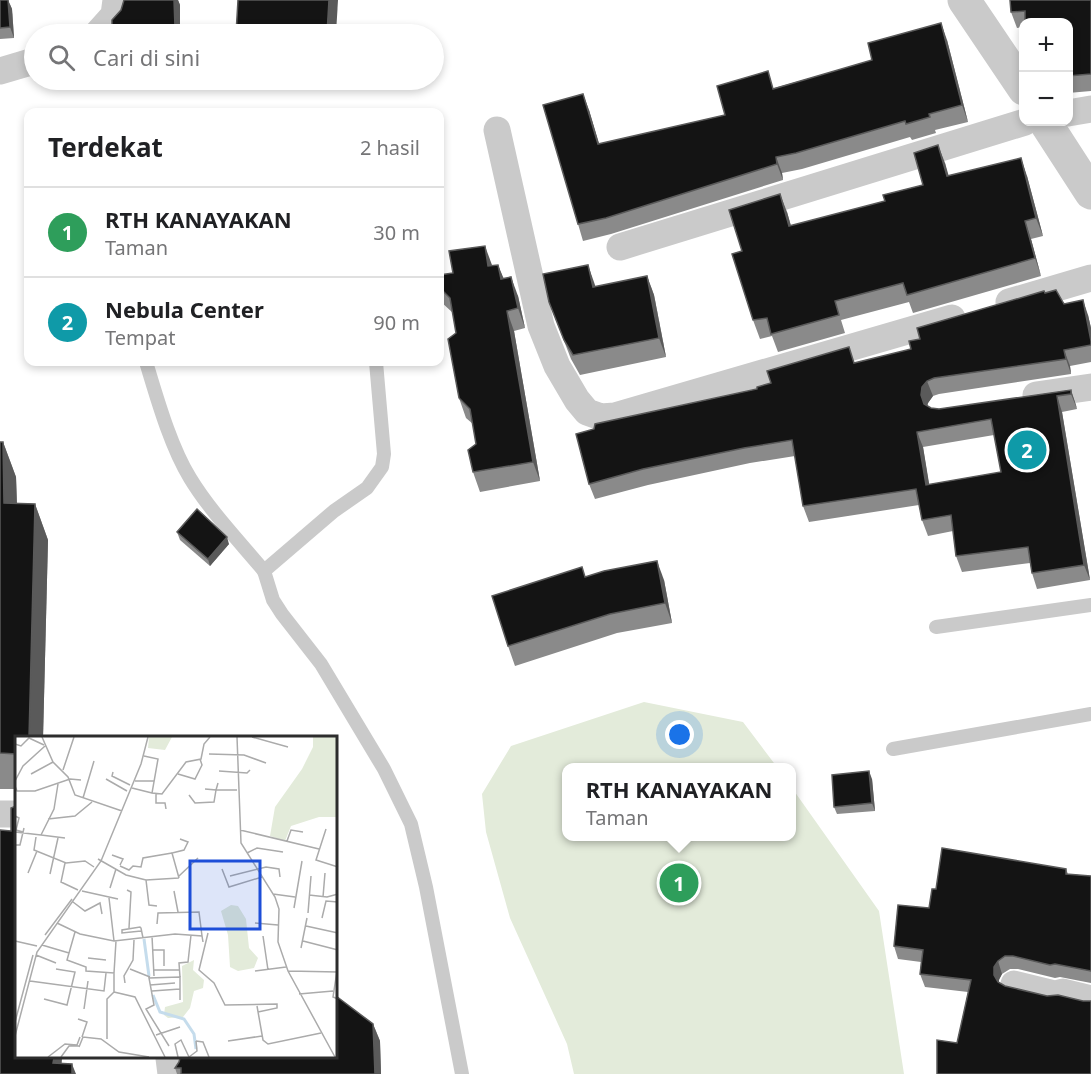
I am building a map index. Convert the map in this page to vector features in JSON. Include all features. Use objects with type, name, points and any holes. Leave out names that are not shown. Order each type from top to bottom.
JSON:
[{"type":"street","points":[[106,24],[114,15],[116,0]]},
{"type":"street","points":[[964,0],[1019,83]]},
{"type":"street","points":[[0,71],[24,64]]},
{"type":"street","points":[[1073,112],[1091,109]]},
{"type":"street","points":[[620,247],[1019,124]]},
{"type":"street","points":[[1048,126],[1091,193]]},
{"type":"street","points":[[496,130],[541,326],[556,366],[577,400],[587,412],[602,417],[615,416],[1091,278]]},
{"type":"street","points":[[1011,399],[1091,387]]},
{"type":"street","points":[[1014,984],[1055,994],[1063,992],[1091,999]]},
{"type":"street","points":[[169,1059],[171,1074]]},
{"type":"lane","points":[[147,366],[166,424],[189,476],[207,503],[264,571],[273,600],[321,664],[384,769],[411,824],[426,887],[462,1074]]},
{"type":"lane","points":[[264,571],[334,511],[368,488],[382,467],[384,454],[376,366]]},
{"type":"lane","points":[[936,627],[1091,604]]},
{"type":"lane","points":[[893,749],[1091,714]]},
{"type":"green space","points":[[644,702],[743,722],[774,763],[562,763],[562,841],[796,841],[796,794],[879,911],[904,1074],[574,1074],[567,1044],[510,918],[486,832],[482,794],[511,746]]},
{"type":"building","points":[[0,0],[8,0],[10,27],[0,28]]},
{"type":"building","points":[[124,0],[174,0],[175,24],[112,24],[112,20],[121,10]]},
{"type":"building","points":[[238,0],[329,0],[328,24],[237,24]]},
{"type":"building","points":[[1010,0],[1091,0],[1091,74],[1073,76],[1073,18],[1025,18],[1025,11],[1011,12]]},
{"type":"building","points":[[941,23],[962,105],[929,114],[930,117],[906,124],[905,121],[776,157],[777,164],[606,218],[578,224],[543,105],[583,94],[598,144],[725,115],[717,86],[768,71],[773,89],[872,60],[868,43]]},
{"type":"building","points":[[938,145],[947,176],[1021,158],[1036,218],[1025,221],[1035,258],[907,295],[903,283],[835,301],[839,315],[771,334],[767,318],[753,320],[732,254],[742,251],[729,210],[780,194],[789,226],[885,201],[883,195],[923,185],[914,153]]},
{"type":"building","points":[[485,246],[488,266],[498,265],[501,279],[511,277],[518,308],[507,311],[533,462],[473,472],[468,450],[476,444],[470,409],[459,398],[448,339],[456,333],[450,298],[444,292],[444,274],[453,273],[449,251]]},
{"type":"building","points":[[588,265],[593,287],[647,276],[659,338],[573,355],[564,340],[549,302],[543,274]]},
{"type":"building","points":[[1056,290],[1064,304],[1083,300],[1091,345],[1064,350],[1066,359],[934,378],[922,387],[921,395],[924,404],[939,409],[1071,390],[1071,394],[1057,396],[1084,565],[1032,573],[1028,547],[956,556],[951,515],[922,520],[916,489],[803,506],[792,440],[643,469],[589,484],[576,434],[594,429],[595,424],[757,389],[757,387],[771,383],[767,371],[849,347],[854,363],[911,349],[909,341],[920,339],[917,328],[1044,291],[1045,293]],"holes":[[[991,419],[1001,472],[926,485],[917,432]]]},
{"type":"building","points":[[0,442],[3,442],[4,503],[35,504],[29,736],[15,736],[15,754],[0,753]]},
{"type":"building","points":[[197,509],[227,537],[208,559],[177,532]]},
{"type":"building","points":[[657,561],[665,603],[610,614],[508,646],[492,596],[582,567],[585,577]]},
{"type":"building","points":[[869,771],[872,803],[834,807],[832,775]]},
{"type":"building","points":[[15,806],[15,1059],[54,1059],[53,1063],[72,1064],[72,1074],[0,1074],[0,830],[11,831],[11,808]]},
{"type":"building","points":[[942,848],[1066,869],[1066,874],[1091,876],[1091,971],[1005,956],[994,967],[994,975],[998,982],[1005,986],[1047,996],[1058,995],[1091,1001],[1091,1074],[937,1074],[937,1040],[957,1043],[971,980],[920,974],[923,950],[894,946],[898,905],[929,908],[932,889],[936,889]]},
{"type":"building","points":[[338,998],[373,1024],[375,1074],[181,1074],[181,1068],[175,1068],[180,1059],[338,1059]]},
{"type":"place","name":"Nebula Center","points":[[1027,450]]},
{"type":"place","name":"RTH KANAYAKAN","points":[[679,883]]}]
